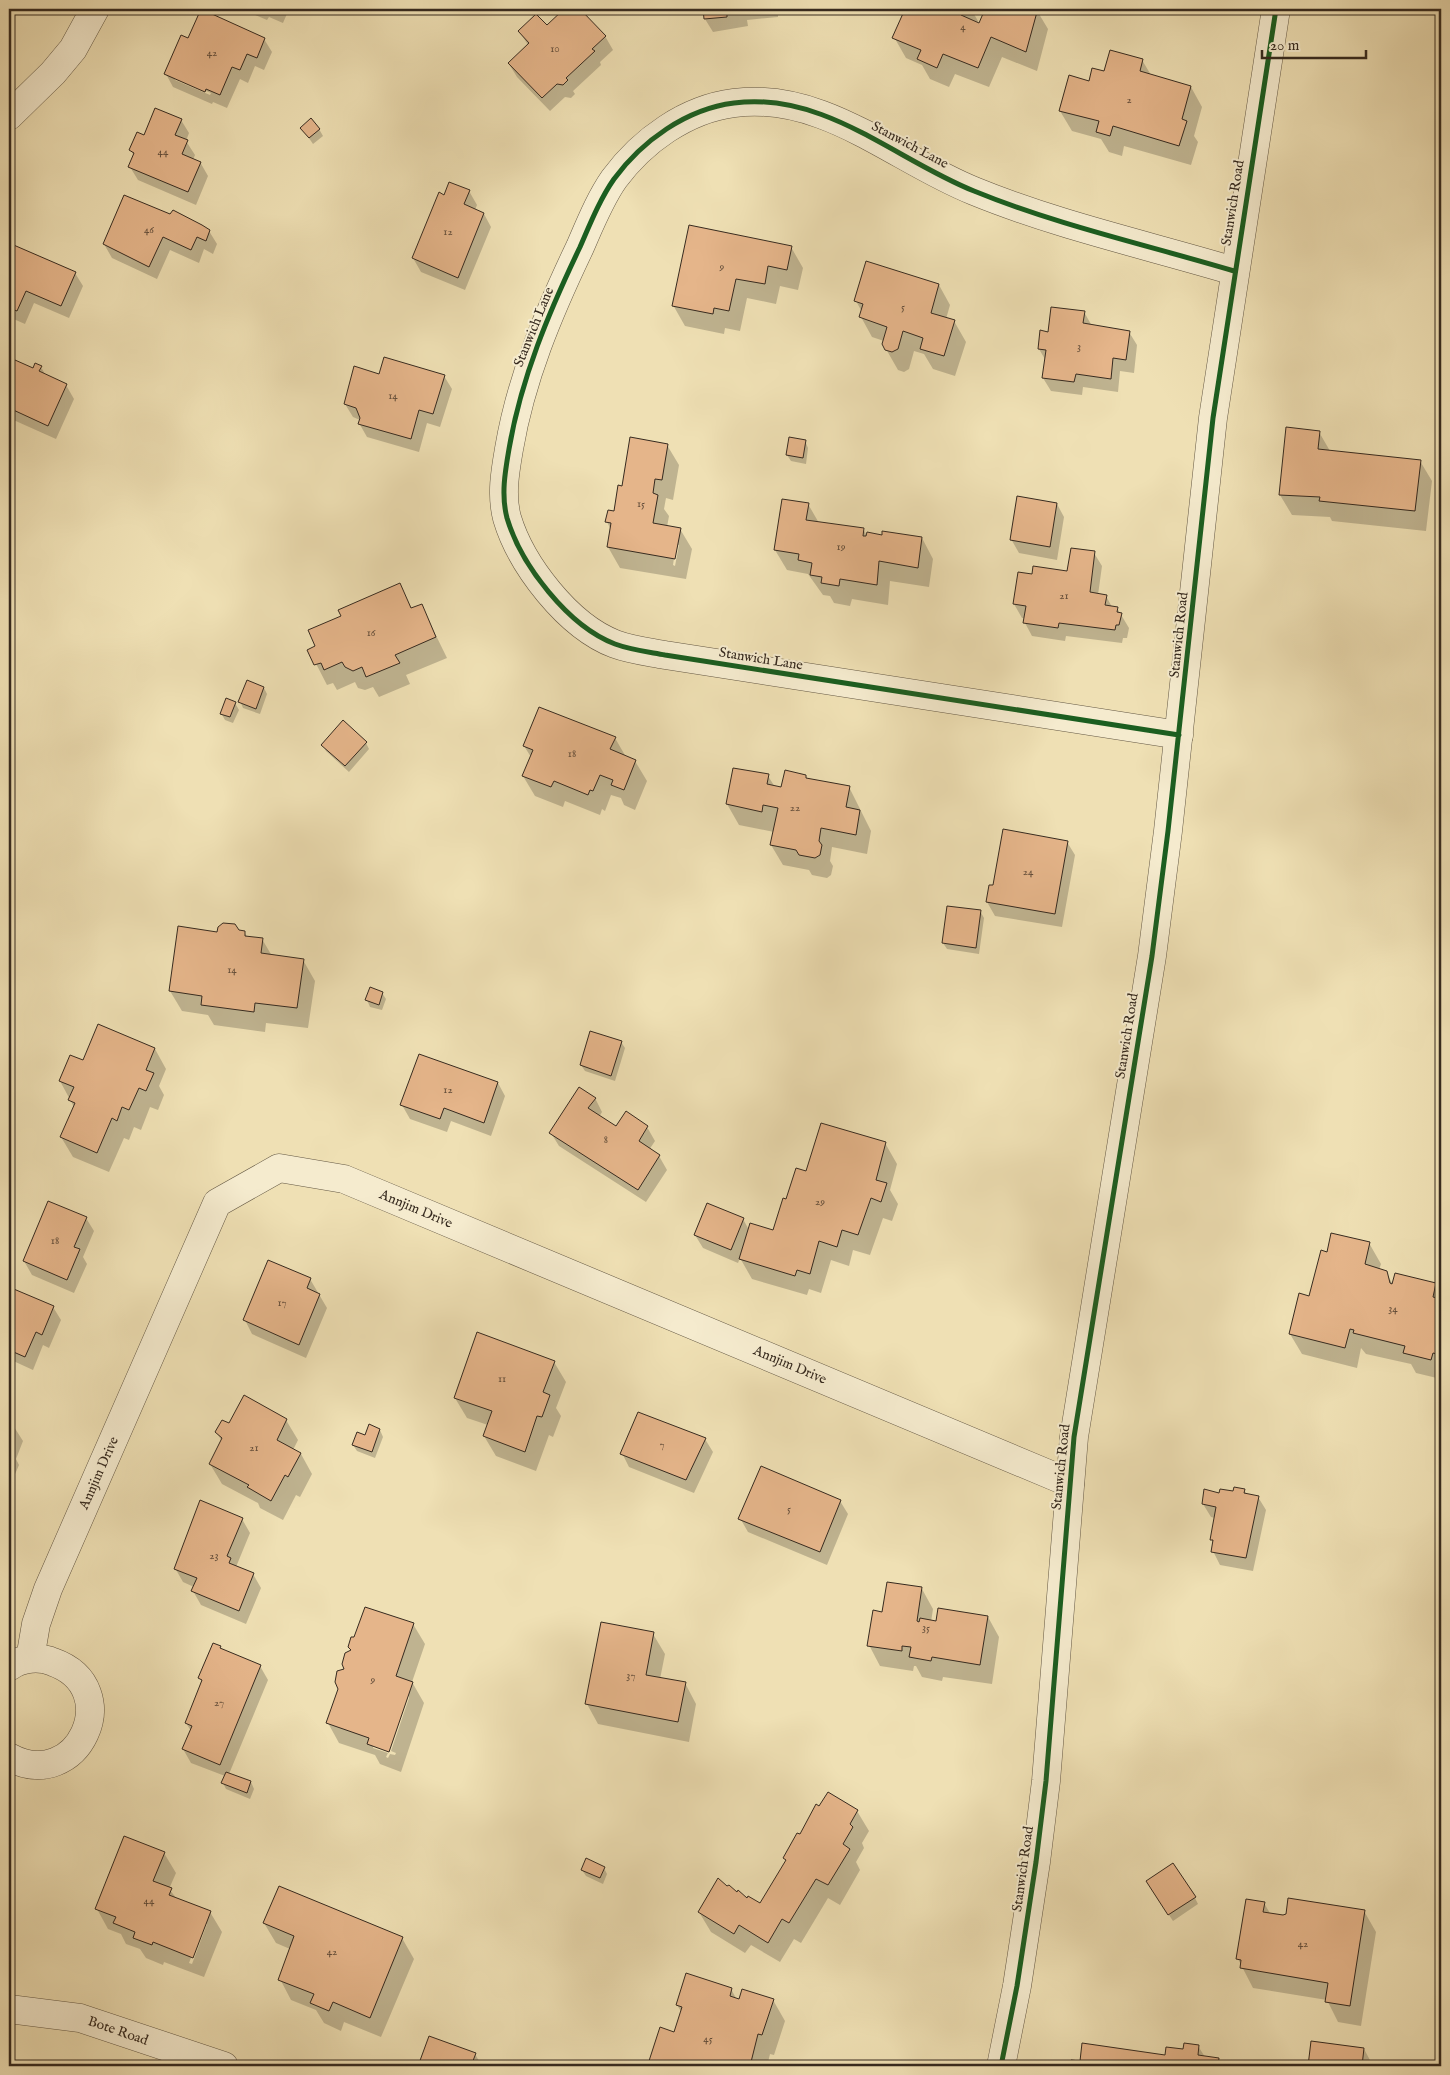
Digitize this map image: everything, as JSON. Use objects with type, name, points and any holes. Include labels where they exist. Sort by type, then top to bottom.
[{"type":"street","points":[[9,116],[53,73],[72,49],[95,9]]},
{"type":"street","name":"Stanwich Road","points":[[1001,2066],[1017,1986],[1046,1781],[1074,1437],[1152,956],[1179,735],[1212,427],[1234,271],[1276,9]]},
{"type":"street","name":"Stanwich Lane","points":[[1179,735],[665,655],[615,644],[584,626],[557,602],[534,571],[520,548],[507,517],[503,485],[515,416],[528,370],[567,273],[614,179],[644,147],[667,127],[702,111],[734,103],[772,104],[812,111],[849,125],[972,190],[1042,215],[1234,271]]},
{"type":"street","name":"Annjim Drive","points":[[19,1663],[36,1624],[48,1589],[217,1202],[280,1168],[344,1178],[1070,1483]]},
{"type":"street","name":"Annjim Drive","points":[[9,1758],[26,1765],[42,1765],[59,1761],[73,1752],[84,1739],[90,1723],[90,1706],[86,1690],[76,1676],[63,1665],[47,1659],[19,1663]]},
{"type":"street","name":"Bote Road","points":[[9,2009],[80,2018],[224,2066]]},
{"type":"building","points":[[201,9],[265,38],[257,58],[247,54],[240,70],[232,67],[220,95],[206,89],[205,92],[164,74],[181,35],[188,38]]},
{"type":"building","points":[[564,9],[580,9],[606,36],[592,49],[595,51],[566,78],[568,80],[563,85],[557,84],[542,98],[508,63],[529,43],[518,31],[536,14],[547,25]]},
{"type":"building","points":[[703,9],[741,9],[741,13],[727,14],[727,17],[704,19]]},
{"type":"building","points":[[905,9],[963,9],[961,15],[979,23],[985,9],[1037,9],[1037,12],[1026,52],[991,37],[978,68],[943,54],[937,68],[917,59],[921,50],[892,38]]},
{"type":"building","points":[[1110,50],[1143,59],[1140,71],[1191,86],[1182,119],[1187,121],[1179,146],[1113,126],[1110,136],[1096,132],[1099,121],[1059,111],[1069,75],[1089,81],[1092,68],[1104,71]]},
{"type":"building","points":[[155,108],[182,119],[175,135],[188,140],[182,154],[201,162],[188,192],[128,167],[134,153],[129,150],[137,132],[144,135]]},
{"type":"building","points":[[311,118],[320,129],[309,138],[300,128]]},
{"type":"building","points":[[449,182],[470,190],[464,204],[484,213],[458,278],[412,258],[439,192],[444,195]]},
{"type":"building","points":[[124,195],[170,214],[173,210],[202,225],[210,230],[206,241],[197,237],[191,250],[163,237],[149,267],[103,244]]},
{"type":"building","points":[[689,225],[792,246],[787,270],[768,266],[765,284],[736,279],[729,311],[714,308],[713,314],[672,306]]},
{"type":"building","points":[[9,243],[76,272],[61,306],[26,291],[17,311],[9,308]]},
{"type":"building","points":[[866,261],[939,284],[931,313],[955,320],[944,356],[920,349],[923,338],[903,331],[898,349],[892,352],[885,350],[882,344],[887,327],[859,317],[863,304],[854,301]]},
{"type":"building","points":[[1051,307],[1085,311],[1083,323],[1130,331],[1126,360],[1113,358],[1111,379],[1076,374],[1074,382],[1042,378],[1046,350],[1038,349],[1040,330],[1048,332]]},
{"type":"building","points":[[384,357],[445,375],[433,414],[419,410],[411,439],[358,424],[360,418],[356,408],[344,404],[354,366],[379,374]]},
{"type":"building","points":[[15,360],[33,368],[35,363],[42,366],[39,371],[67,384],[48,426],[9,408],[9,367],[11,368]]},
{"type":"building","points":[[1286,427],[1320,431],[1318,449],[1421,460],[1415,511],[1319,501],[1320,497],[1279,495]]},
{"type":"building","points":[[630,437],[668,444],[662,480],[655,479],[653,493],[658,495],[653,523],[681,528],[675,559],[607,547],[611,523],[605,522],[608,510],[614,511],[618,485],[622,486]]},
{"type":"building","points":[[789,437],[806,440],[803,458],[786,455]]},
{"type":"building","points":[[1017,496],[1057,503],[1050,547],[1010,540]]},
{"type":"building","points":[[782,499],[809,503],[806,520],[864,528],[863,536],[866,536],[867,532],[882,535],[882,531],[922,537],[918,568],[879,561],[877,585],[840,579],[839,586],[821,583],[822,577],[810,575],[812,563],[798,560],[799,554],[774,550]]},
{"type":"building","points":[[1071,548],[1095,551],[1090,592],[1107,595],[1105,605],[1118,607],[1117,612],[1122,613],[1119,625],[1116,625],[1115,630],[1059,623],[1058,628],[1023,623],[1026,606],[1013,604],[1018,572],[1032,574],[1033,566],[1067,571]]},
{"type":"building","points":[[400,583],[411,608],[422,604],[436,637],[395,655],[400,663],[366,677],[362,667],[353,671],[345,667],[342,662],[324,670],[321,663],[314,665],[307,650],[315,646],[308,630],[341,616],[338,610]]},
{"type":"building","points":[[247,680],[264,687],[256,709],[238,702]]},
{"type":"building","points":[[226,698],[236,702],[230,717],[220,714]]},
{"type":"building","points":[[539,707],[616,737],[610,749],[636,760],[624,790],[611,785],[613,780],[600,775],[593,791],[590,790],[588,795],[554,781],[551,787],[522,776],[533,750],[523,746]]},
{"type":"building","points":[[343,720],[367,742],[345,766],[321,745]]},
{"type":"building","points":[[733,768],[769,774],[767,784],[781,787],[785,770],[806,775],[806,778],[850,786],[846,807],[860,810],[856,835],[821,828],[819,841],[822,845],[820,855],[815,858],[799,855],[796,850],[770,845],[778,808],[763,805],[762,812],[726,804]]},
{"type":"building","points":[[1003,829],[1068,841],[1055,914],[986,902],[989,885],[993,885]]},
{"type":"building","points":[[947,906],[981,910],[976,948],[942,943]]},
{"type":"building","points":[[223,923],[235,924],[239,930],[245,931],[245,936],[263,938],[261,953],[304,959],[297,1008],[255,1003],[254,1012],[201,1005],[202,996],[169,991],[178,926],[217,932],[218,927]]},
{"type":"building","points":[[370,987],[383,992],[379,1005],[365,1000]]},
{"type":"building","points":[[98,1024],[155,1048],[146,1070],[154,1073],[146,1091],[139,1088],[129,1110],[122,1107],[117,1121],[112,1118],[97,1153],[60,1137],[75,1103],[68,1100],[74,1087],[59,1081],[70,1055],[83,1060]]},
{"type":"building","points":[[590,1031],[622,1041],[611,1076],[580,1065]]},
{"type":"building","points":[[419,1054],[498,1082],[484,1123],[444,1108],[440,1119],[400,1105]]},
{"type":"building","points":[[579,1087],[596,1098],[588,1108],[616,1126],[626,1111],[648,1126],[639,1141],[660,1155],[638,1190],[549,1133]]},
{"type":"building","points":[[821,1123],[886,1142],[876,1180],[887,1183],[881,1202],[871,1198],[858,1235],[842,1230],[837,1247],[819,1241],[810,1274],[797,1270],[795,1276],[739,1259],[750,1223],[773,1230],[783,1198],[786,1199],[796,1168],[806,1171]]},
{"type":"building","points":[[48,1201],[87,1217],[74,1247],[80,1249],[67,1280],[23,1261]]},
{"type":"building","points":[[707,1203],[744,1218],[731,1250],[694,1235]]},
{"type":"building","points":[[1331,1233],[1370,1242],[1365,1264],[1387,1271],[1390,1283],[1392,1284],[1395,1273],[1436,1283],[1433,1297],[1441,1299],[1441,1355],[1433,1353],[1431,1360],[1403,1353],[1405,1346],[1353,1333],[1354,1330],[1350,1329],[1345,1348],[1289,1334],[1299,1293],[1309,1296],[1321,1250],[1327,1252]]},
{"type":"building","points":[[268,1260],[311,1278],[307,1288],[320,1294],[299,1345],[243,1320]]},
{"type":"building","points":[[9,1287],[54,1306],[42,1335],[36,1332],[25,1357],[9,1350]]},
{"type":"building","points":[[477,1332],[555,1361],[543,1392],[550,1395],[542,1417],[537,1416],[525,1452],[483,1436],[492,1411],[454,1398]]},
{"type":"building","points":[[244,1395],[287,1419],[277,1440],[301,1453],[288,1477],[285,1475],[271,1501],[247,1487],[249,1485],[209,1464],[222,1438],[215,1432],[222,1420],[229,1423]]},
{"type":"building","points":[[638,1412],[706,1438],[686,1480],[620,1454]]},
{"type":"building","points":[[369,1424],[380,1429],[372,1452],[352,1445],[357,1432],[365,1435]]},
{"type":"building","points":[[761,1466],[841,1500],[820,1552],[738,1519]]},
{"type":"building","points":[[1234,1487],[1245,1489],[1244,1493],[1259,1496],[1246,1558],[1211,1552],[1213,1540],[1210,1540],[1216,1507],[1202,1504],[1204,1489],[1219,1493],[1220,1489],[1233,1491]]},
{"type":"building","points":[[200,1500],[243,1518],[227,1556],[231,1558],[229,1563],[254,1573],[239,1611],[191,1591],[197,1578],[174,1569]]},
{"type":"building","points":[[887,1582],[922,1587],[917,1621],[919,1622],[920,1618],[936,1621],[938,1608],[988,1616],[980,1665],[932,1657],[931,1661],[909,1657],[911,1647],[902,1646],[902,1651],[867,1646],[873,1610],[882,1612]]},
{"type":"building","points":[[365,1607],[414,1623],[396,1676],[413,1682],[389,1752],[367,1744],[369,1738],[326,1723],[338,1689],[335,1682],[337,1671],[344,1669],[342,1664],[345,1653],[351,1650],[348,1647],[351,1637],[354,1637]]},
{"type":"building","points":[[601,1622],[654,1632],[646,1675],[686,1682],[678,1722],[585,1704]]},
{"type":"building","points":[[213,1643],[221,1646],[220,1648],[261,1665],[220,1765],[182,1749],[192,1726],[185,1723],[202,1680],[198,1678]]},
{"type":"building","points":[[226,1772],[251,1781],[247,1793],[221,1783]]},
{"type":"building","points":[[828,1792],[858,1810],[850,1824],[853,1827],[843,1844],[850,1849],[828,1885],[816,1879],[789,1923],[782,1919],[768,1943],[739,1925],[734,1934],[698,1912],[718,1878],[747,1898],[748,1896],[760,1903],[786,1860],[783,1858],[797,1833],[800,1834],[816,1804],[819,1806]]},
{"type":"building","points":[[124,1836],[165,1852],[153,1881],[172,1888],[169,1895],[211,1911],[193,1958],[153,1942],[152,1945],[133,1938],[135,1932],[113,1923],[116,1917],[95,1909]]},
{"type":"building","points":[[586,1858],[605,1867],[600,1878],[581,1870]]},
{"type":"building","points":[[1173,1863],[1196,1897],[1168,1915],[1146,1881]]},
{"type":"building","points":[[279,1886],[403,1937],[370,2018],[333,2002],[329,2011],[310,2003],[314,1994],[278,1980],[294,1936],[263,1923]]},
{"type":"building","points":[[1288,1898],[1365,1910],[1350,2006],[1325,2002],[1328,1983],[1240,1968],[1241,1960],[1236,1959],[1246,1899],[1265,1902],[1263,1912],[1283,1915],[1286,1914]]},
{"type":"building","points":[[686,1973],[732,1988],[730,1996],[739,1999],[742,1989],[774,1999],[762,2035],[758,2034],[750,2066],[644,2066],[645,2063],[648,2064],[660,2027],[674,2032],[682,2007],[676,2005]]},
{"type":"building","points":[[429,2036],[476,2053],[471,2066],[418,2066]]},
{"type":"building","points":[[1311,2041],[1364,2048],[1362,2066],[1308,2066]]},
{"type":"building","points":[[1082,2043],[1165,2055],[1166,2047],[1183,2049],[1184,2043],[1199,2045],[1198,2055],[1219,2058],[1218,2066],[1070,2066],[1071,2060],[1080,2061]]},
{"type":"cycle path","points":[[1001,2066],[1017,1986],[1046,1781],[1074,1437],[1152,956],[1168,831],[1213,418],[1276,9]]},
{"type":"cycle path","points":[[1179,735],[665,655],[615,644],[597,635],[580,623],[564,609],[535,574],[523,555],[507,518],[504,501],[505,475],[514,423],[537,346],[604,195],[625,165],[652,140],[682,120],[716,106],[734,103],[767,102],[798,107],[829,117],[945,178],[1005,203],[1070,224],[1234,271]]}]
